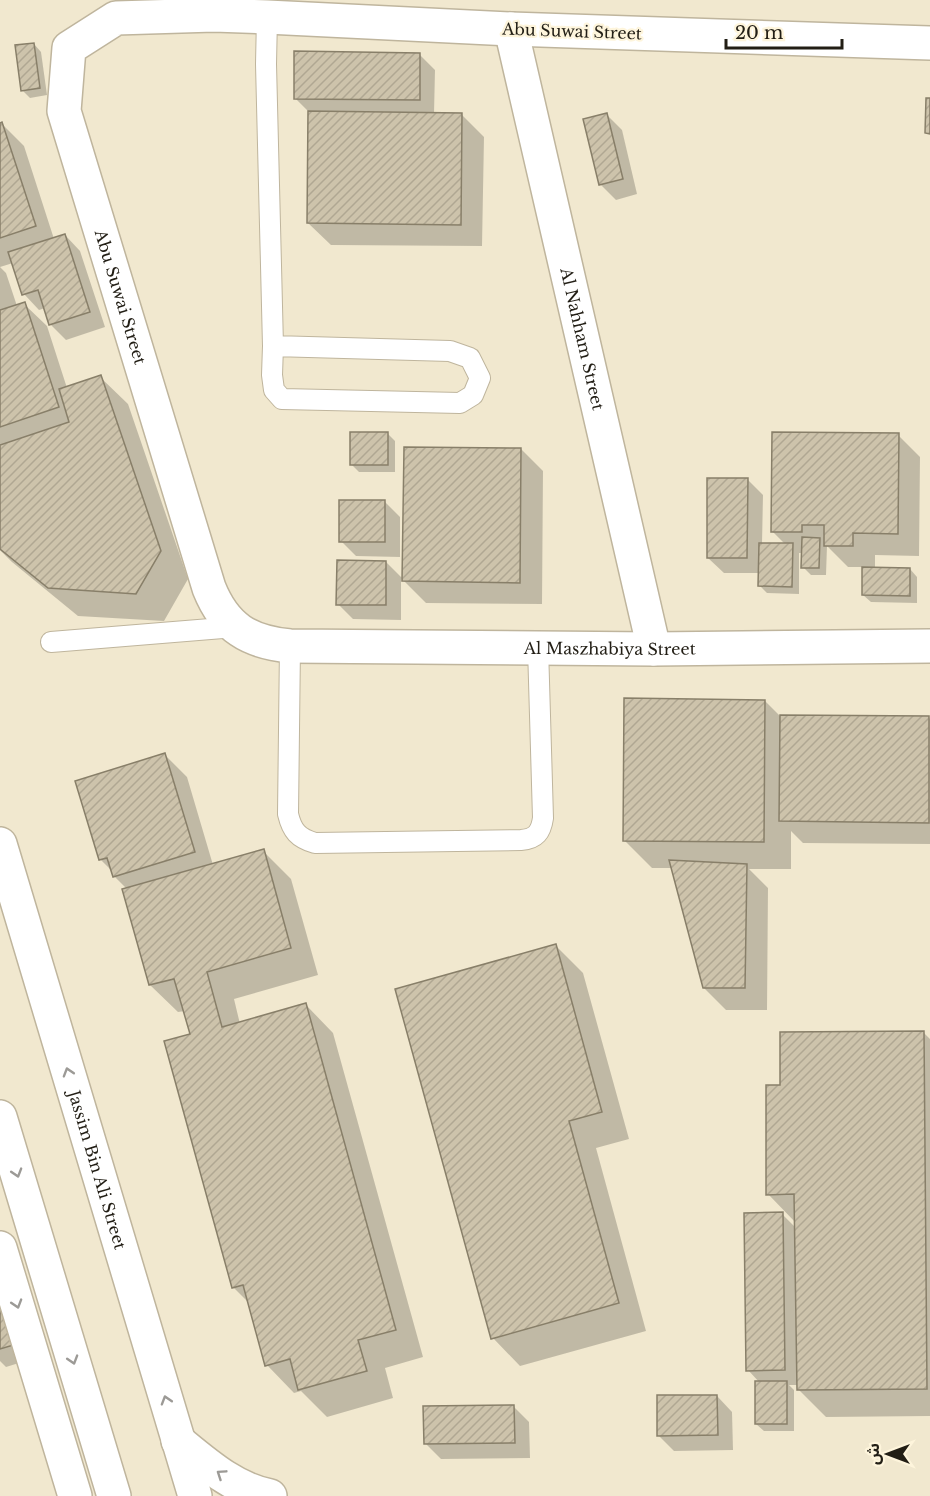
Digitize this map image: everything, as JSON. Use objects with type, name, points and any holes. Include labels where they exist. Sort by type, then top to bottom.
[{"type":"street","name":"Abu Suwai Street","points":[[290,646],[271,644],[252,638],[235,627],[215,603],[64,111],[69,48],[116,18],[214,8],[267,16],[511,29],[930,42]]},
{"type":"street","name":"Al Nahham Street","points":[[511,29],[654,649]]},
{"type":"street","name":"Al Maszhabiya Street","points":[[290,646],[654,649],[930,646]]},
{"type":"street","name":"Jassim Bin Ali Street","points":[[0,844],[195,1496]]},
{"type":"street","points":[[0,1117],[114,1496]]},
{"type":"street","points":[[0,1248],[75,1496]]},
{"type":"street","points":[[178,1441],[229,1480],[256,1493],[270,1496]]},
{"type":"lane","points":[[267,16],[266,64],[274,390],[282,399],[460,403],[473,395],[480,378],[470,358],[450,351],[273,346]]},
{"type":"lane","points":[[51,642],[235,627]]},
{"type":"lane","points":[[290,646],[288,814],[290,824],[296,833],[304,840],[315,843],[521,840],[530,839],[537,834],[542,826],[543,818],[538,647]]},
{"type":"building","points":[[34,43],[40,88],[21,91],[15,45]]},
{"type":"building","points":[[294,51],[420,53],[420,100],[294,99]]},
{"type":"building","points":[[926,98],[930,98],[930,134],[925,133]]},
{"type":"building","points":[[308,111],[462,113],[461,225],[307,223]]},
{"type":"building","points":[[607,113],[623,179],[599,185],[583,119]]},
{"type":"building","points":[[2,122],[36,226],[0,238],[0,123]]},
{"type":"building","points":[[65,234],[90,312],[49,325],[38,290],[22,295],[8,252]]},
{"type":"building","points":[[25,302],[59,407],[0,427],[0,310]]},
{"type":"building","points":[[101,375],[161,551],[136,594],[48,588],[0,549],[0,445],[69,422],[59,389]]},
{"type":"building","points":[[350,432],[388,432],[388,465],[350,465]]},
{"type":"building","points":[[772,432],[899,433],[898,534],[853,533],[853,546],[824,546],[824,525],[802,525],[802,532],[771,532]]},
{"type":"building","points":[[404,447],[521,448],[520,583],[402,581]]},
{"type":"building","points":[[707,478],[748,478],[747,558],[707,558]]},
{"type":"building","points":[[339,500],[385,500],[385,542],[339,542]]},
{"type":"building","points":[[802,537],[820,538],[819,568],[801,568]]},
{"type":"building","points":[[759,543],[793,543],[792,587],[758,586]]},
{"type":"building","points":[[337,560],[386,561],[386,605],[336,605]]},
{"type":"building","points":[[862,567],[910,568],[910,596],[862,595]]},
{"type":"building","points":[[624,698],[765,700],[764,842],[623,841]]},
{"type":"building","points":[[780,715],[929,716],[929,823],[779,821]]},
{"type":"building","points":[[165,753],[195,852],[113,877],[107,858],[99,860],[75,781]]},
{"type":"building","points":[[264,849],[291,948],[207,972],[222,1027],[306,1003],[396,1330],[358,1340],[367,1371],[298,1390],[290,1359],[265,1366],[243,1285],[232,1288],[164,1041],[190,1034],[174,979],[149,985],[122,889]]},
{"type":"building","points":[[669,860],[747,864],[745,988],[703,988]]},
{"type":"building","points":[[556,944],[602,1112],[569,1121],[619,1303],[491,1339],[395,989]]},
{"type":"building","points":[[924,1031],[927,1389],[797,1390],[794,1194],[766,1195],[766,1085],[780,1085],[780,1032]]},
{"type":"building","points":[[783,1212],[785,1370],[746,1371],[744,1213]]},
{"type":"building","points":[[0,1277],[20,1343],[0,1349]]},
{"type":"building","points":[[755,1381],[787,1381],[787,1424],[755,1424]]},
{"type":"building","points":[[657,1395],[717,1395],[718,1435],[657,1436]]},
{"type":"building","points":[[514,1405],[515,1443],[424,1444],[423,1406]]}]
